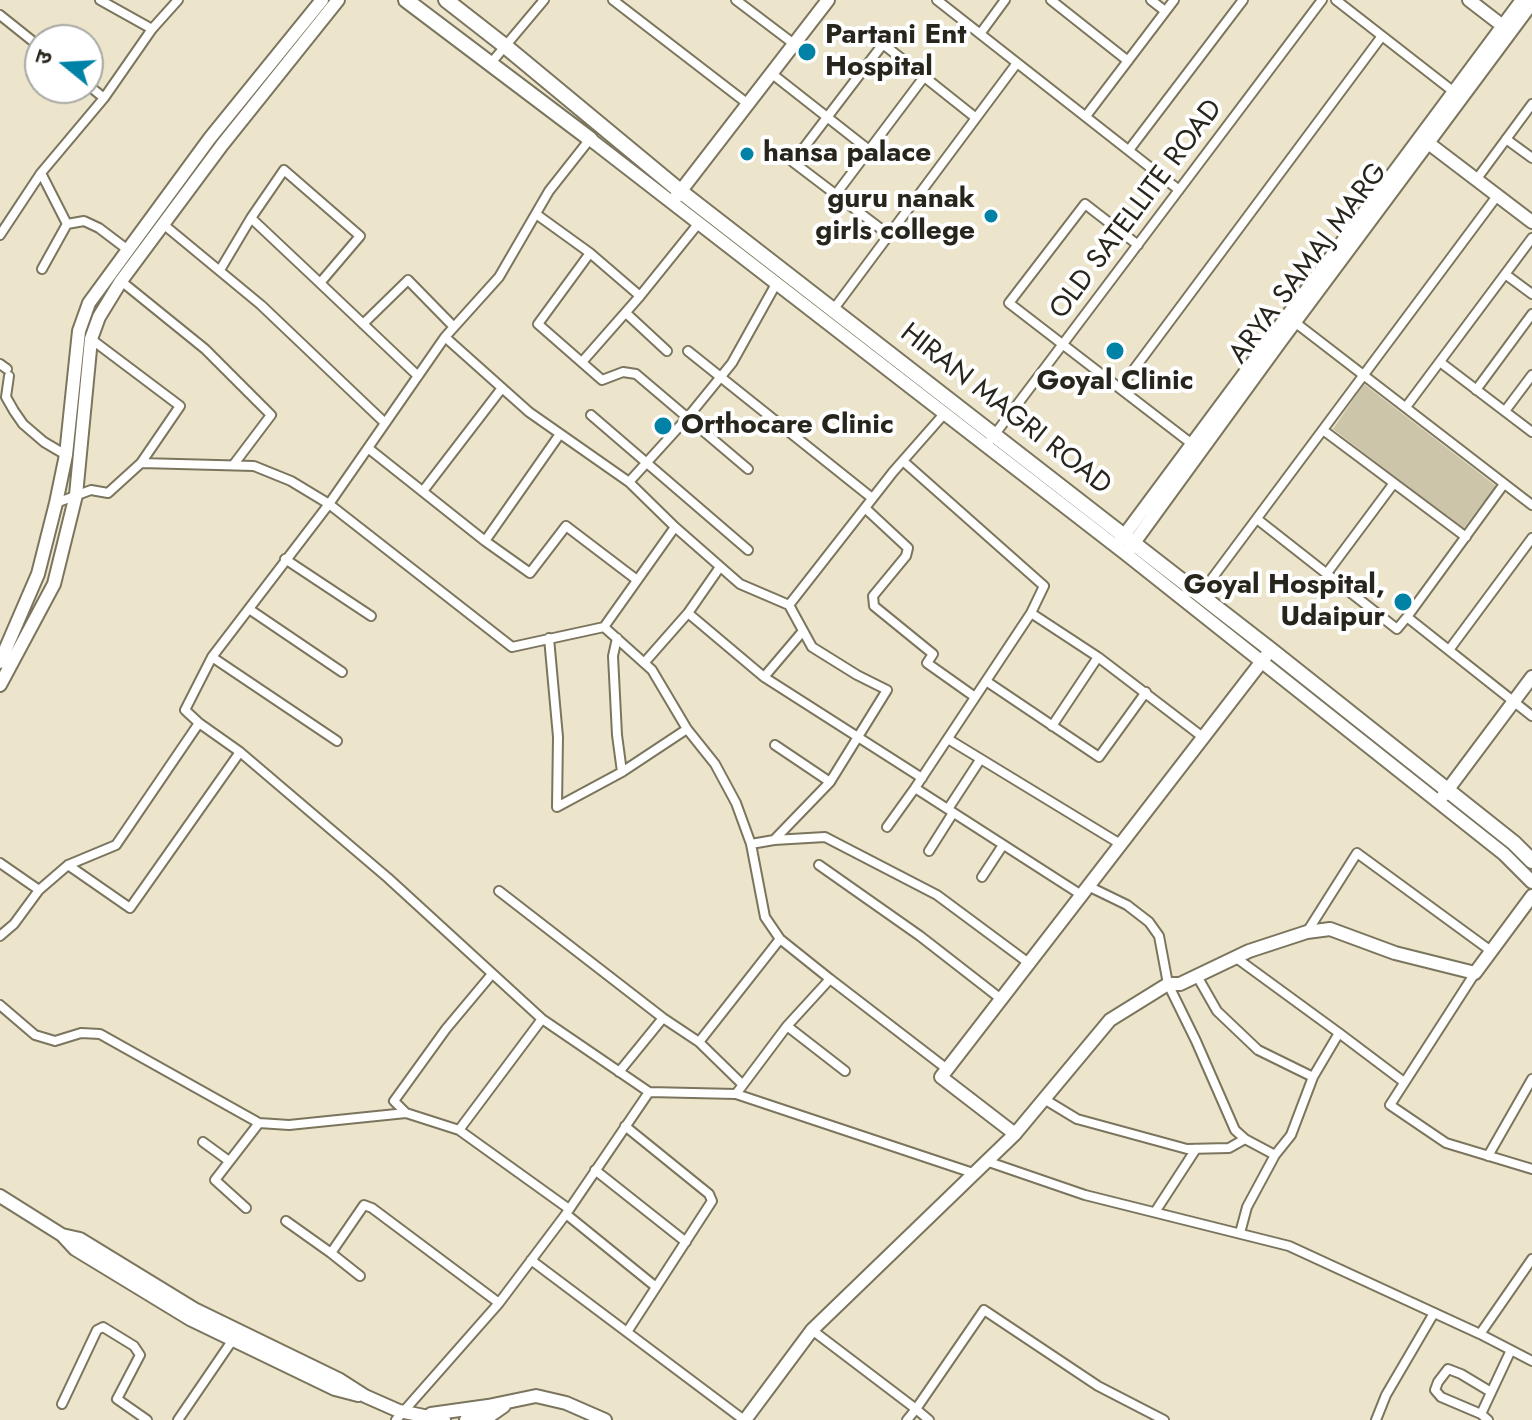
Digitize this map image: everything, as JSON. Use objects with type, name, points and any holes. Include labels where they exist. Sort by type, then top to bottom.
[{"type":"main road","points":[[406,0],[590,139]]},
{"type":"main road","name":"HIRAN MAGRI ROAD","points":[[446,0],[505,46],[675,198],[833,310],[990,441],[1443,796],[1514,843],[1532,861]]},
{"type":"street","points":[[100,0],[152,29]]},
{"type":"street","points":[[104,98],[152,29],[178,0]]},
{"type":"street","points":[[0,662],[5,640],[38,574],[56,503],[66,455],[79,331],[89,303],[210,138],[322,0]]},
{"type":"street","points":[[0,685],[54,584],[76,495],[91,339],[99,317],[121,281],[222,145],[338,0]]},
{"type":"street","points":[[491,63],[544,0]]},
{"type":"street","points":[[613,0],[748,104]]},
{"type":"street","points":[[736,0],[794,44]]},
{"type":"street","points":[[675,198],[828,0]]},
{"type":"street","points":[[937,0],[1179,190]]},
{"type":"street","points":[[980,34],[1005,0]]},
{"type":"street","points":[[1051,0],[1128,61]]},
{"type":"street","points":[[1151,0],[1165,11]]},
{"type":"street","points":[[1086,116],[1174,0]]},
{"type":"street","points":[[1129,150],[1243,0]]},
{"type":"street","name":"OLD SATELLITE ROAD","points":[[990,441],[1322,0]]},
{"type":"street","points":[[1336,0],[1454,92]]},
{"type":"street","points":[[1469,0],[1507,29]]},
{"type":"street","points":[[1522,0],[1507,29],[1454,92],[1424,140],[1532,222]]},
{"type":"street","name":"ARYA SAMAJ MARG","points":[[1125,545],[1507,29],[1532,3]]},
{"type":"street","points":[[0,15],[24,34]]},
{"type":"street","points":[[1120,388],[1382,36]]},
{"type":"street","points":[[889,235],[793,162],[883,44],[976,118]]},
{"type":"street","points":[[833,310],[1017,63]]},
{"type":"street","points":[[771,73],[869,150]]},
{"type":"street","points":[[836,194],[924,77]]},
{"type":"street","points":[[0,235],[41,173],[99,104]]},
{"type":"street","points":[[1476,180],[1532,104]]},
{"type":"street","points":[[973,1173],[736,1094],[649,1092],[542,1019],[388,878],[240,752],[185,710],[212,657],[329,504],[445,337],[499,277],[549,191],[590,139],[675,198],[698,224],[944,414],[990,441]]},
{"type":"street","points":[[1506,139],[1532,158]]},
{"type":"street","points":[[220,270],[284,170],[360,236],[320,283]]},
{"type":"street","points":[[41,173],[67,224]]},
{"type":"street","points":[[1196,601],[1497,196]]},
{"type":"street","points":[[1138,245],[1085,204],[1009,303],[1192,444]]},
{"type":"street","points":[[536,214],[590,253],[640,296]]},
{"type":"street","points":[[251,218],[418,376]]},
{"type":"street","points":[[67,224],[84,221],[99,228],[128,250]]},
{"type":"street","points":[[42,269],[67,224]]},
{"type":"street","points":[[163,224],[220,270],[385,423]]},
{"type":"street","points":[[582,362],[698,224]]},
{"type":"street","points":[[1406,407],[1532,238]]},
{"type":"street","points":[[590,253],[538,324],[602,380],[623,372],[636,374],[748,469]]},
{"type":"street","points":[[1505,274],[1532,294]]},
{"type":"street","points":[[363,324],[408,280],[454,327]]},
{"type":"street","points":[[121,281],[205,349],[271,415],[234,464]]},
{"type":"street","points":[[629,482],[732,363],[776,284]]},
{"type":"street","points":[[626,313],[667,351]]},
{"type":"street","points":[[1476,390],[1532,314]]},
{"type":"street","points":[[1125,545],[1192,444],[1291,319],[1532,505]]},
{"type":"street","points":[[445,337],[529,412],[629,482],[740,584],[789,605],[812,647],[887,690],[830,782],[774,840]]},
{"type":"street","points":[[56,503],[91,490],[108,493],[141,463],[180,406],[91,339]]},
{"type":"street","points":[[688,351],[872,498]]},
{"type":"street","points":[[1440,362],[1532,432]]},
{"type":"street","points":[[5,370],[6,397],[23,424],[66,455]]},
{"type":"street","points":[[1505,411],[1532,375]]},
{"type":"street","points":[[423,491],[502,388]]},
{"type":"street","points":[[789,605],[872,498],[944,414]]},
{"type":"street","points":[[591,415],[748,550]]},
{"type":"street","points":[[1323,430],[1466,537]]},
{"type":"street","points":[[485,541],[560,434]]},
{"type":"street","points":[[368,448],[530,573],[566,526],[637,580]]},
{"type":"street","points":[[887,827],[1031,613],[1044,586],[903,461]]},
{"type":"street","points":[[141,463],[254,466],[291,481],[329,504],[512,647],[604,627],[675,527]]},
{"type":"street","points":[[1327,573],[1394,483]]},
{"type":"street","points":[[1257,519],[1397,629],[1504,484]]},
{"type":"street","points":[[865,508],[908,548],[906,556],[873,596],[874,606],[933,654],[927,663],[975,697]]},
{"type":"street","points":[[1449,650],[1532,538]]},
{"type":"street","points":[[285,559],[371,616]]},
{"type":"street","points":[[644,663],[688,613],[720,567]]},
{"type":"street","points":[[249,609],[342,672]]},
{"type":"street","points":[[688,613],[764,677],[922,778]]},
{"type":"street","points":[[1031,613],[1098,657],[1204,738]]},
{"type":"street","points":[[1407,617],[1532,716]]},
{"type":"street","points":[[604,627],[652,670],[687,729],[715,764],[736,803],[751,844],[765,917],[780,939],[947,1069]]},
{"type":"street","points":[[764,677],[803,631]]},
{"type":"street","points":[[549,638],[558,737],[557,807],[622,772],[687,729]]},
{"type":"street","points":[[617,638],[614,672],[622,772]]},
{"type":"street","points":[[1015,1134],[941,1077],[1266,656]]},
{"type":"street","points":[[212,657],[337,741]]},
{"type":"street","points":[[1052,726],[1098,657]]},
{"type":"street","points":[[1532,677],[1443,796],[1532,882]]},
{"type":"street","points":[[986,681],[1099,757],[1146,692]]},
{"type":"street","points":[[0,936],[14,924],[39,890],[68,865],[116,845],[199,723]]},
{"type":"street","points":[[948,739],[1122,845]]},
{"type":"street","points":[[775,745],[830,782]]},
{"type":"street","points":[[68,865],[130,908],[240,752]]},
{"type":"street","points":[[929,851],[980,760]]},
{"type":"street","points":[[915,788],[1003,845],[1086,892],[1127,905],[1149,922],[1159,936],[1168,984],[1235,1130],[1275,1155]]},
{"type":"street","points":[[751,844],[825,837],[937,895],[1030,964]]},
{"type":"street","points":[[982,877],[1003,845]]},
{"type":"street","points":[[1307,932],[1357,853],[1491,951]]},
{"type":"street","points":[[0,863],[39,890]]},
{"type":"street","points":[[819,865],[920,936],[1001,999]]},
{"type":"street","points":[[499,891],[692,1040],[699,1042],[742,1084]]},
{"type":"street","points":[[1532,896],[1475,973],[1390,1105],[1446,1143],[1532,1169]]},
{"type":"street","points":[[531,1260],[744,1420],[812,1330],[1015,1134],[1110,1020],[1168,984],[1180,984],[1235,957],[1307,932],[1330,929],[1395,953],[1475,973]]},
{"type":"street","points":[[699,1042],[780,939]]},
{"type":"street","points":[[1235,957],[1404,1082]]},
{"type":"street","points":[[406,1113],[394,1101],[446,1029],[492,974]]},
{"type":"street","points":[[1197,976],[1217,1011],[1258,1050],[1313,1077]]},
{"type":"street","points":[[736,1094],[787,1026],[830,979]]},
{"type":"street","points":[[0,1005],[35,1035],[55,1041],[81,1033],[100,1034],[259,1123],[289,1125],[406,1113],[459,1130],[567,1211],[656,1287]]},
{"type":"street","points":[[619,1072],[663,1018]]},
{"type":"street","points":[[459,1130],[542,1019]]},
{"type":"street","points":[[787,1026],[845,1071]]},
{"type":"street","points":[[1240,1233],[1247,1207],[1275,1155],[1291,1135],[1313,1077],[1339,1033]]},
{"type":"street","points":[[1488,1156],[1532,1079]]},
{"type":"street","points":[[400,1416],[499,1303],[649,1092]]},
{"type":"street","points":[[1044,1099],[1077,1119],[1187,1149],[1229,1148],[1245,1139]]},
{"type":"street","points":[[246,1208],[215,1180],[259,1123]]},
{"type":"street","points":[[625,1126],[709,1194],[712,1201],[627,1332]]},
{"type":"street","points":[[203,1142],[229,1161]]},
{"type":"street","points":[[1155,1212],[1196,1149]]},
{"type":"street","points":[[986,1161],[1085,1195],[1289,1246],[1532,1361]]},
{"type":"street","points":[[595,1170],[686,1242]]},
{"type":"street","points":[[0,1196],[151,1297],[235,1336],[335,1389],[365,1396],[400,1416],[420,1416],[510,1402],[524,1397],[545,1397],[605,1420]]},
{"type":"street","points":[[331,1253],[364,1205],[499,1303]]},
{"type":"street","points":[[286,1221],[360,1276]]},
{"type":"street","points":[[1480,1334],[1532,1259]]},
{"type":"street","points":[[907,1420],[984,1310],[1098,1386],[1164,1420]]},
{"type":"street","points":[[1376,1420],[1386,1395],[1434,1313]]},
{"type":"street","points":[[62,1404],[97,1330],[103,1327],[134,1346],[140,1355],[117,1399],[147,1420]]},
{"type":"street","points":[[812,1330],[929,1420]]},
{"type":"street","points":[[178,1420],[235,1336]]},
{"type":"street","points":[[1491,1392],[1448,1369],[1435,1390],[1441,1397],[1485,1417],[1491,1392],[1511,1350]]},
{"type":"street","points":[[466,1420],[485,1418],[510,1402]]},
{"type":"street","points":[[420,1416],[444,1420]]},
{"type":"shaded area","points":[[1364,384],[1496,486],[1463,529],[1333,429]]},
{"type":"place","name":"Partani Ent Hospital","points":[[807,52]]},
{"type":"place","name":"hansa palace","points":[[747,154]]},
{"type":"place","name":"guru nanak girls college","points":[[991,216]]},
{"type":"place","name":"Goyal Clinic","points":[[1115,351]]},
{"type":"place","name":"Orthocare Clinic","points":[[663,426]]},
{"type":"place","name":"Goyal Hospital, Udaipur","points":[[1403,602]]}]
